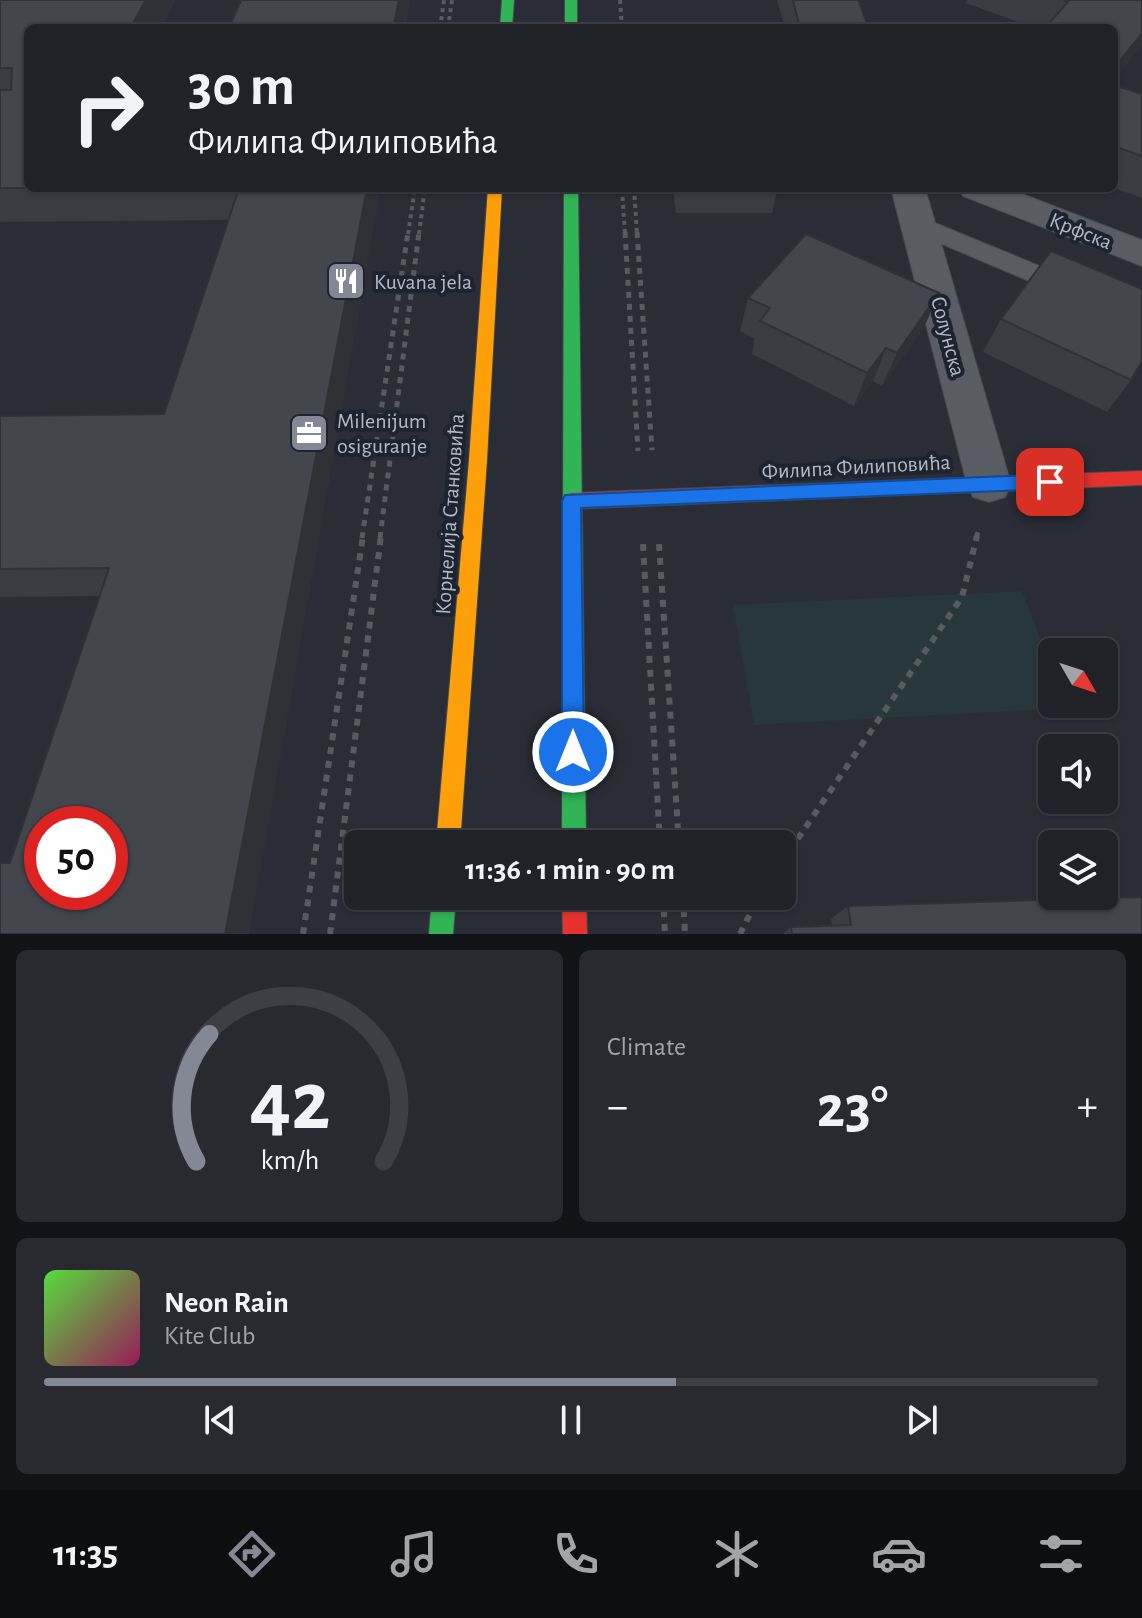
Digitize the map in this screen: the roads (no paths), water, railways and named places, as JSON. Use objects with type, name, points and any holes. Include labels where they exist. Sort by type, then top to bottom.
[{"type":"main road","points":[[506,24],[508,0]]},
{"type":"main road","points":[[571,0],[571,24]]},
{"type":"main road","name":"Корнелија Станковића","points":[[449,830],[478,460],[495,192]]},
{"type":"main road","points":[[571,192],[574,830]]},
{"type":"main road","name":"Филипа Филиповића","points":[[571,501],[1142,478]]},
{"type":"main road","points":[[441,934],[443,910]]},
{"type":"main road","points":[[574,910],[575,934]]},
{"type":"street","name":"Солунска","points":[[909,192],[918,224],[930,310],[989,484]]},
{"type":"street","name":"Крфска","points":[[985,192],[1142,254]]},
{"type":"lane","points":[[918,224],[1142,319]]},
{"type":"place","name":"Kuvana jela","points":[[346,281]]},
{"type":"place","name":"Milenijum osiguranje","points":[[309,433]]}]
